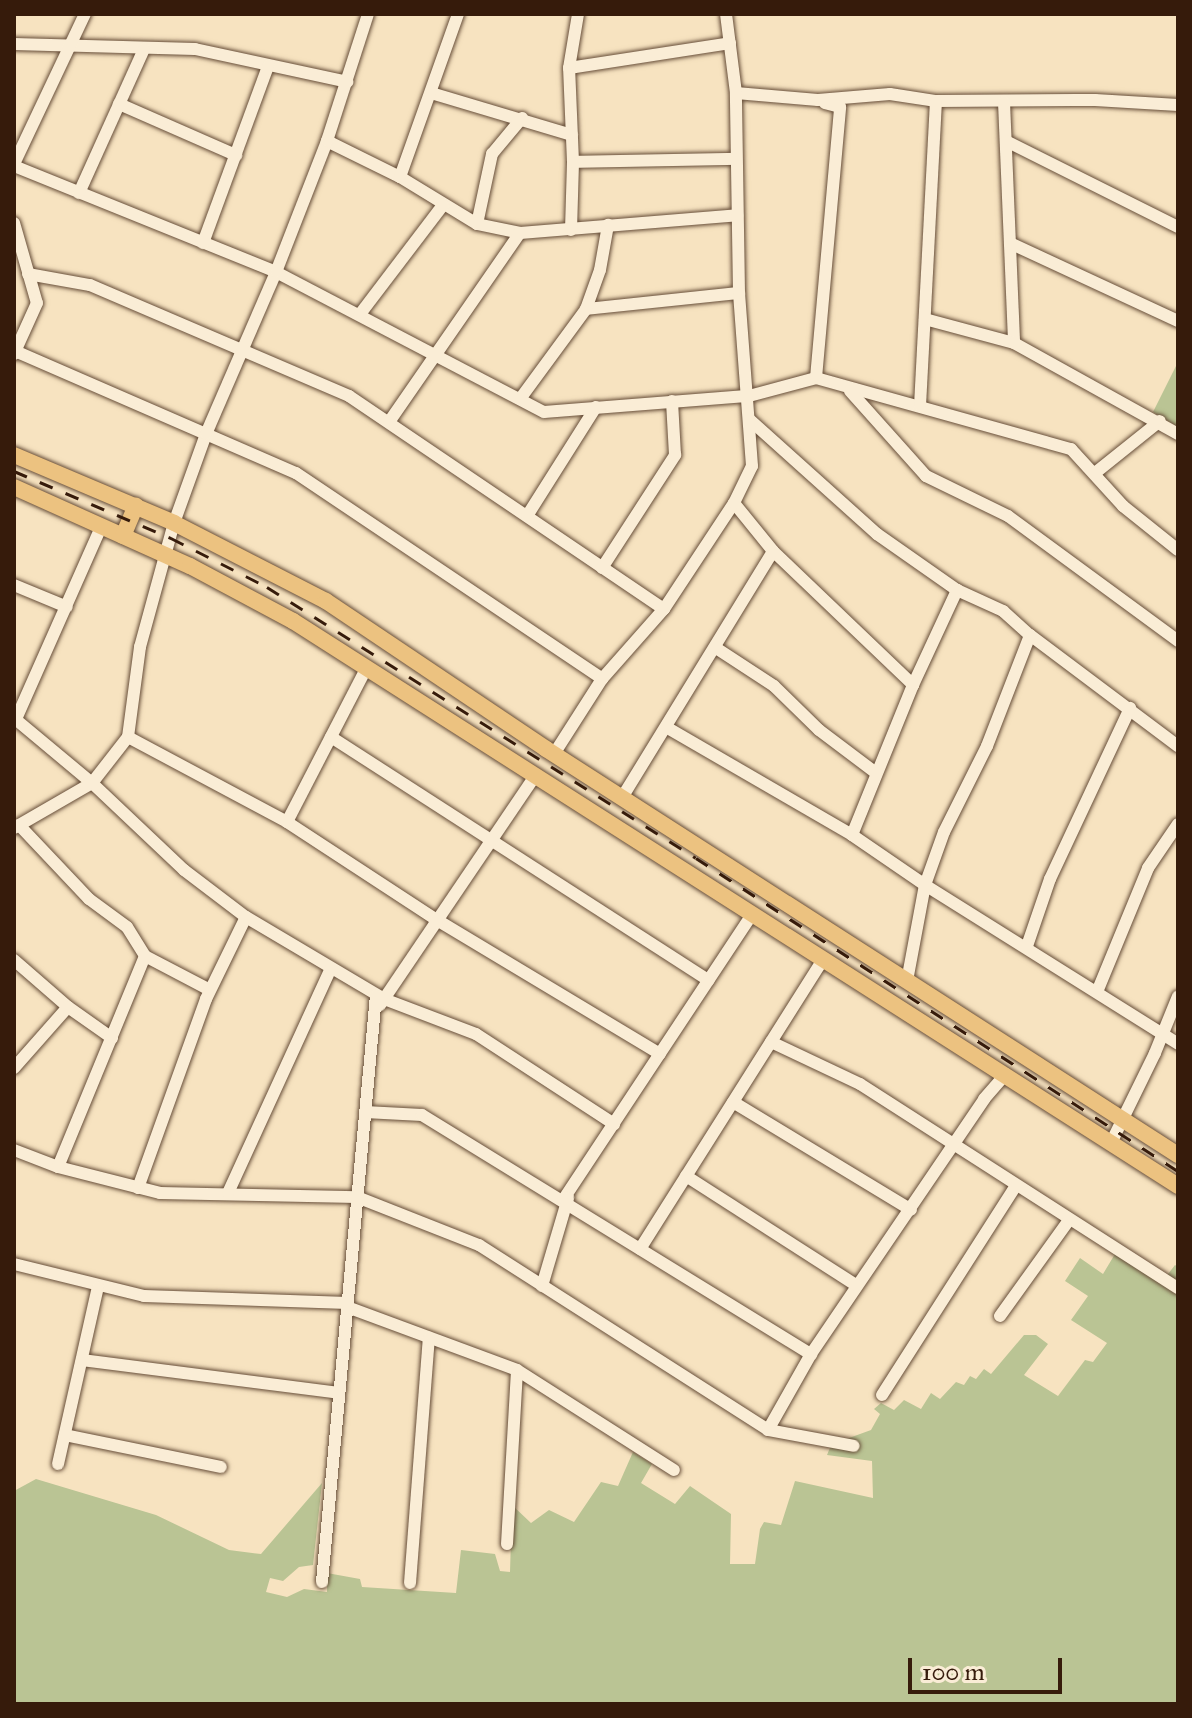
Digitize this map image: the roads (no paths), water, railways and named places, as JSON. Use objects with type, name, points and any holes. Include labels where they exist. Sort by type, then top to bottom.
[{"type":"main road","points":[[14,455],[174,523],[326,601],[554,754],[1178,1155]]},
{"type":"main road","points":[[14,487],[167,555],[258,601],[367,667],[1178,1186]]},
{"type":"main road","points":[[123,536],[136,506]]},
{"type":"main road","points":[[688,874],[703,849]]},
{"type":"main road","points":[[990,1064],[1004,1044]]},
{"type":"street","points":[[85,14],[14,165],[276,272],[544,412],[749,396],[816,378],[849,390],[920,406],[1071,449],[1123,506],[1178,550]]},
{"type":"street","points":[[210,990],[145,956],[127,927],[89,899],[17,826],[92,783],[128,737],[140,647],[174,523],[206,434],[276,272],[327,141],[368,14]]},
{"type":"street","points":[[400,177],[458,14]]},
{"type":"street","points":[[571,230],[573,162],[569,68],[578,14]]},
{"type":"street","points":[[554,754],[602,679],[664,609],[734,503],[752,466],[739,293],[734,159],[736,93],[726,14]]},
{"type":"street","points":[[569,68],[730,43]]},
{"type":"street","points":[[14,44],[68,48],[195,49],[347,82]]},
{"type":"street","points":[[79,193],[144,49]]},
{"type":"street","points":[[203,243],[268,66]]},
{"type":"street","points":[[431,93],[572,135]]},
{"type":"street","points":[[736,93],[818,100],[890,94],[936,101],[1095,100],[1178,105]]},
{"type":"street","points":[[816,378],[840,107],[818,100]]},
{"type":"street","points":[[920,406],[936,101]]},
{"type":"street","points":[[1004,102],[1014,343]]},
{"type":"street","points":[[119,104],[236,155]]},
{"type":"street","points":[[477,224],[492,154],[522,118]]},
{"type":"street","points":[[327,141],[400,177],[477,224],[520,233],[737,215]]},
{"type":"street","points":[[1006,141],[1178,227]]},
{"type":"street","points":[[573,162],[734,159]]},
{"type":"street","points":[[360,314],[443,205]]},
{"type":"street","points":[[14,223],[37,303],[15,353],[296,473],[602,679]]},
{"type":"street","points":[[520,399],[586,309],[600,270],[608,225]]},
{"type":"street","points":[[389,422],[520,233]]},
{"type":"street","points":[[1012,244],[1178,321]]},
{"type":"street","points":[[28,274],[90,285],[349,396],[664,609]]},
{"type":"street","points":[[586,309],[739,293]]},
{"type":"street","points":[[925,319],[1014,343],[1160,421],[1178,434]]},
{"type":"street","points":[[849,390],[926,476],[1008,516],[1178,641]]},
{"type":"street","points":[[602,568],[675,455],[672,401]]},
{"type":"street","points":[[527,516],[596,407]]},
{"type":"street","points":[[750,420],[877,534],[957,590],[1003,611],[1030,635],[1178,746]]},
{"type":"street","points":[[1095,473],[1160,421]]},
{"type":"street","points":[[734,503],[773,551],[913,685]]},
{"type":"street","points":[[102,525],[15,718],[92,783],[184,870],[246,917],[330,970],[380,997],[476,1034],[614,1124]]},
{"type":"street","points":[[623,796],[773,551]]},
{"type":"street","points":[[14,585],[67,607]]},
{"type":"street","points":[[852,835],[913,685],[957,590]]},
{"type":"street","points":[[907,981],[925,885],[944,832],[987,746],[1030,635]]},
{"type":"street","points":[[716,648],[774,686],[819,730],[876,773]]},
{"type":"street","points":[[287,822],[367,667]]},
{"type":"street","points":[[1027,946],[1050,879],[1130,708]]},
{"type":"street","points":[[666,727],[852,835],[925,885],[1027,946],[1178,1044]]},
{"type":"street","points":[[128,737],[287,822],[437,920],[660,1054]]},
{"type":"street","points":[[331,737],[708,980]]},
{"type":"street","points":[[322,1582],[374,1014],[380,997],[437,920],[535,776]]},
{"type":"street","points":[[1097,992],[1148,868],[1178,824]]},
{"type":"street","points":[[542,1286],[571,1188],[752,914]]},
{"type":"street","points":[[138,1188],[210,990],[246,917]]},
{"type":"street","points":[[58,1167],[145,956]]},
{"type":"street","points":[[640,1249],[824,958]]},
{"type":"street","points":[[14,960],[68,1007],[112,1038]]},
{"type":"street","points":[[228,1193],[330,970]]},
{"type":"street","points":[[1111,1143],[1124,1121],[1178,996]]},
{"type":"street","points":[[14,1068],[68,1007]]},
{"type":"street","points":[[771,1042],[860,1084],[1015,1187],[1178,1288]]},
{"type":"street","points":[[768,1430],[811,1354],[856,1285],[911,1210],[952,1145],[1006,1074]]},
{"type":"street","points":[[733,1102],[911,1210]]},
{"type":"street","points":[[365,1112],[422,1115],[811,1354]]},
{"type":"street","points":[[14,1150],[58,1167],[160,1193],[357,1197],[479,1245],[768,1430],[854,1446]]},
{"type":"street","points":[[686,1176],[856,1285]]},
{"type":"street","points":[[882,1395],[1015,1187]]},
{"type":"street","points":[[1000,1316],[1069,1220]]},
{"type":"street","points":[[14,1264],[144,1296],[348,1305],[517,1370],[674,1470]]},
{"type":"street","points":[[58,1464],[98,1287]]},
{"type":"street","points":[[410,1583],[429,1338]]},
{"type":"street","points":[[82,1360],[339,1393]]},
{"type":"street","points":[[507,1544],[517,1370]]},
{"type":"street","points":[[65,1435],[221,1467]]},
{"type":"railway","points":[[14,471],[171,538],[267,587],[696,858],[1178,1171]]}]
